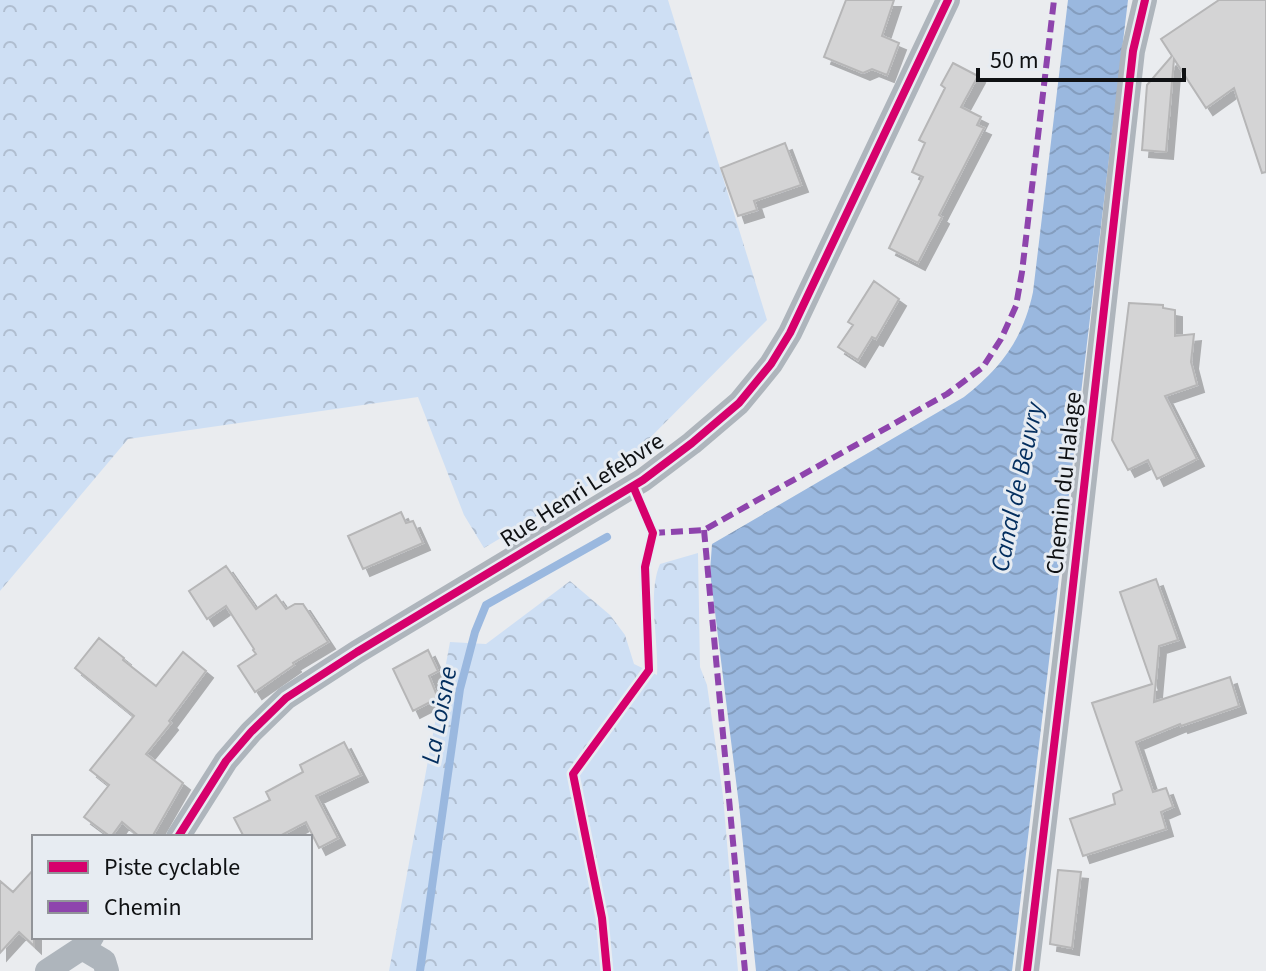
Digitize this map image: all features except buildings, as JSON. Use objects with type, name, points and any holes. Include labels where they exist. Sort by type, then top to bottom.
[{"type":"street","name":"Rue Henri Lefebvre","points":[[179,835],[226,761],[286,698],[643,480],[739,403],[771,364],[790,333],[948,0]]},
{"type":"street","name":"Chemin du Halage","points":[[1027,971],[1133,51],[1145,0]]},
{"type":"street","points":[[47,971],[87,942],[104,961],[107,971]]},
{"type":"green space","points":[[0,0],[668,0],[767,320],[624,464],[484,548],[464,515],[418,397],[128,439],[0,591]]},
{"type":"green space","points":[[698,553],[700,667],[707,685],[723,796],[738,971],[389,971],[450,642],[486,644],[570,581],[610,615],[625,635],[634,664],[657,675],[654,589],[660,564]]},
{"type":"water","name":"Canal de Beuvry","points":[[1068,0],[1128,0],[1012,971],[756,971],[710,572],[712,544],[964,397],[989,375],[1009,351],[1023,324],[1033,292]]},
{"type":"waterway","name":"La Loisne","points":[[420,971],[460,689],[475,632],[486,605],[607,537]]},
{"type":"marked path","points":[[653,533],[704,530],[947,394],[983,367],[1001,339],[1016,306],[1054,0]]},
{"type":"marked path","points":[[704,530],[745,971]]},
{"type":"cycle path","points":[[179,835],[226,761],[286,698],[643,480],[739,403],[771,364],[790,333],[948,0]]},
{"type":"cycle path","points":[[1027,971],[1133,51],[1145,0]]},
{"type":"cycle path","points":[[607,971],[602,918],[573,774],[649,670],[645,567],[653,533],[633,486]]}]
